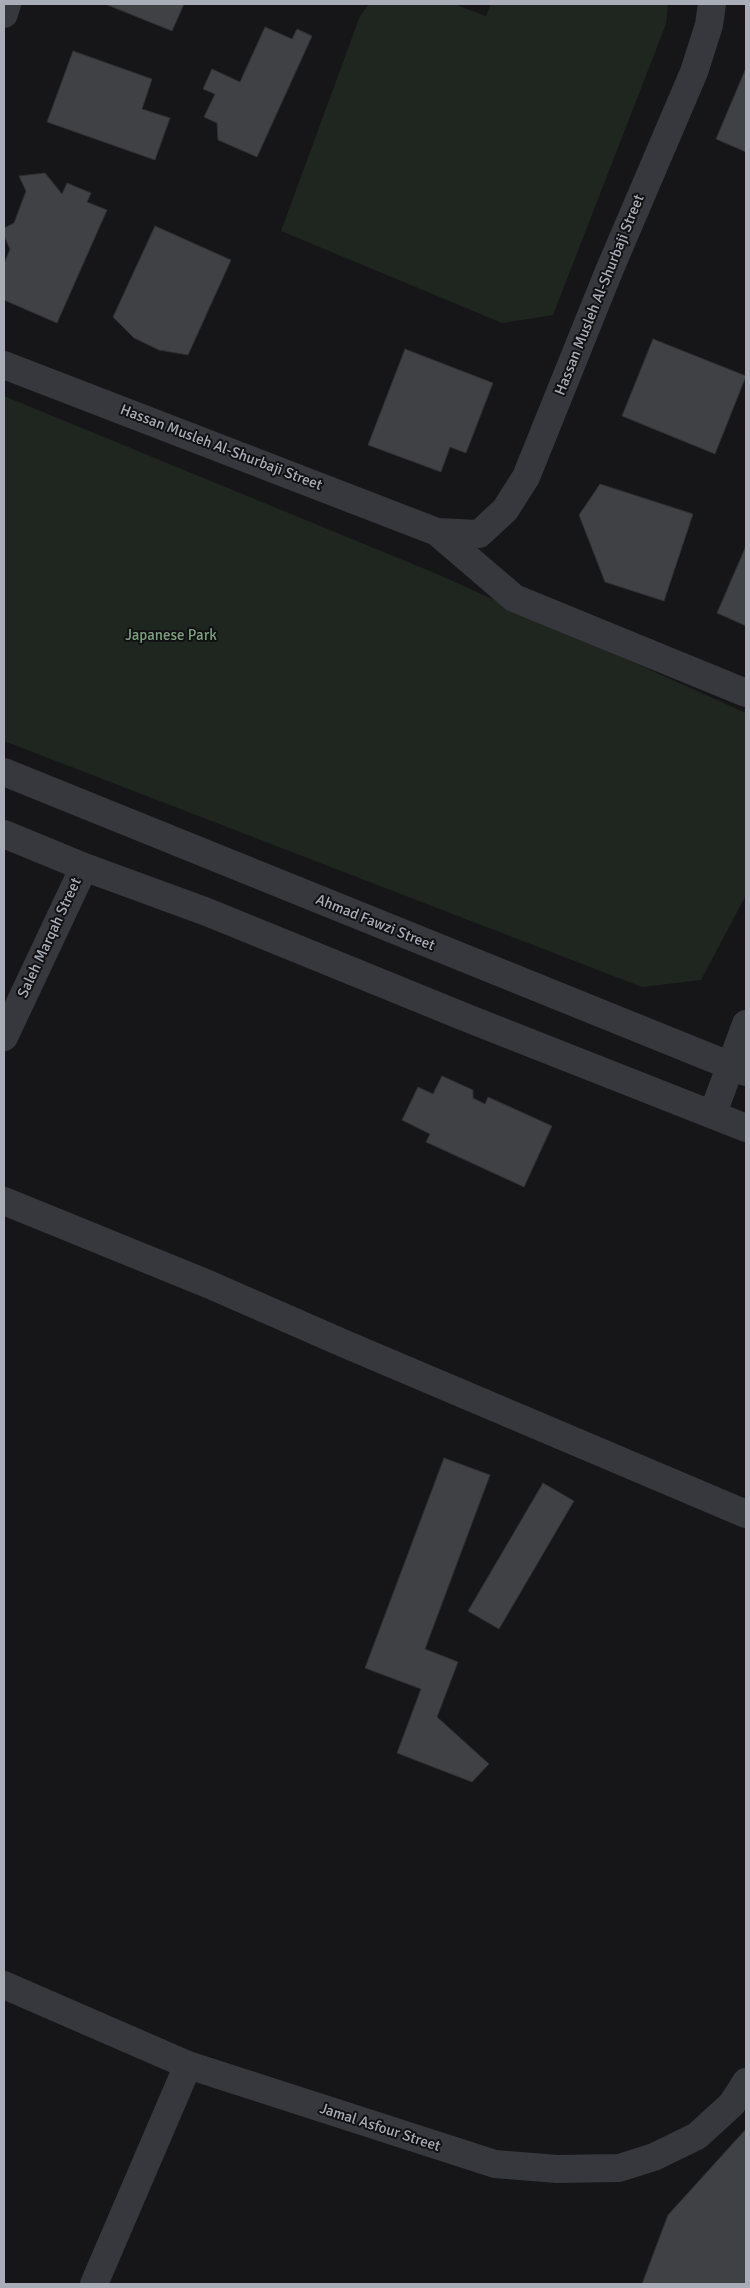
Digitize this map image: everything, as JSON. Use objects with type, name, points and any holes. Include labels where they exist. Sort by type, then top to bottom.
[{"type":"street","points":[[4,14],[7,4]]},
{"type":"street","name":"Hassan Musleh Al-Shurbaji Street","points":[[4,365],[437,532],[479,534],[505,510],[526,477],[609,271],[694,72],[709,26],[712,4]]},
{"type":"street","name":"Hassan Musleh Al-Shurbaji Street","points":[[437,532],[514,598],[746,693]]},
{"type":"street","name":"Ahmad Fawzi Street","points":[[4,772],[738,1068]]},
{"type":"street","points":[[4,834],[84,867],[207,912],[467,1018],[713,1113],[746,1128]]},
{"type":"street","name":"Saleh Marqah Street","points":[[4,1037],[84,867]]},
{"type":"street","points":[[713,1113],[738,1068],[746,1024]]},
{"type":"street","points":[[4,1201],[208,1284],[344,1344],[746,1514]]},
{"type":"street","name":"Jamal Asfour Street","points":[[4,1985],[188,2065],[495,2164],[556,2169],[619,2168],[654,2158],[697,2136],[732,2104],[746,2082]]},
{"type":"street","points":[[94,2284],[188,2065]]},
{"type":"green space","points":[[369,4],[454,4],[486,16],[491,4],[668,4],[666,24],[553,315],[502,323],[281,231],[360,16]]},
{"type":"green space","name":"Japanese Park","points":[[4,396],[437,574],[746,713],[746,895],[701,980],[642,987],[4,741]]},
{"type":"building","points":[[105,4],[184,4],[172,31]]},
{"type":"building","points":[[265,27],[292,39],[297,29],[312,36],[257,157],[218,140],[217,123],[204,117],[215,94],[203,89],[212,69],[240,82]]},
{"type":"building","points":[[73,51],[152,79],[142,109],[170,118],[155,160],[47,122]]},
{"type":"building","points":[[746,68],[746,152],[716,139]]},
{"type":"building","points":[[45,173],[62,194],[67,183],[91,193],[87,202],[107,210],[57,323],[4,300],[4,264],[10,249],[4,236],[4,228],[14,223],[26,191],[19,176]]},
{"type":"building","points":[[155,226],[231,260],[188,355],[159,350],[134,338],[113,317]]},
{"type":"building","points":[[653,339],[746,376],[715,454],[622,416]]},
{"type":"building","points":[[405,349],[493,383],[466,453],[450,447],[441,472],[368,445]]},
{"type":"building","points":[[600,484],[693,514],[664,601],[605,582],[579,515]]},
{"type":"building","points":[[746,546],[746,626],[717,613]]},
{"type":"building","points":[[442,1076],[473,1090],[473,1098],[485,1104],[488,1097],[552,1126],[524,1187],[426,1142],[430,1134],[402,1120],[418,1087],[433,1094]]},
{"type":"building","points":[[444,1458],[490,1475],[425,1649],[458,1662],[437,1717],[489,1764],[472,1782],[397,1753],[421,1689],[365,1668]]},
{"type":"building","points":[[543,1483],[574,1501],[499,1629],[468,1611]]},
{"type":"building","points":[[746,2129],[746,2284],[642,2284],[668,2215]]}]
